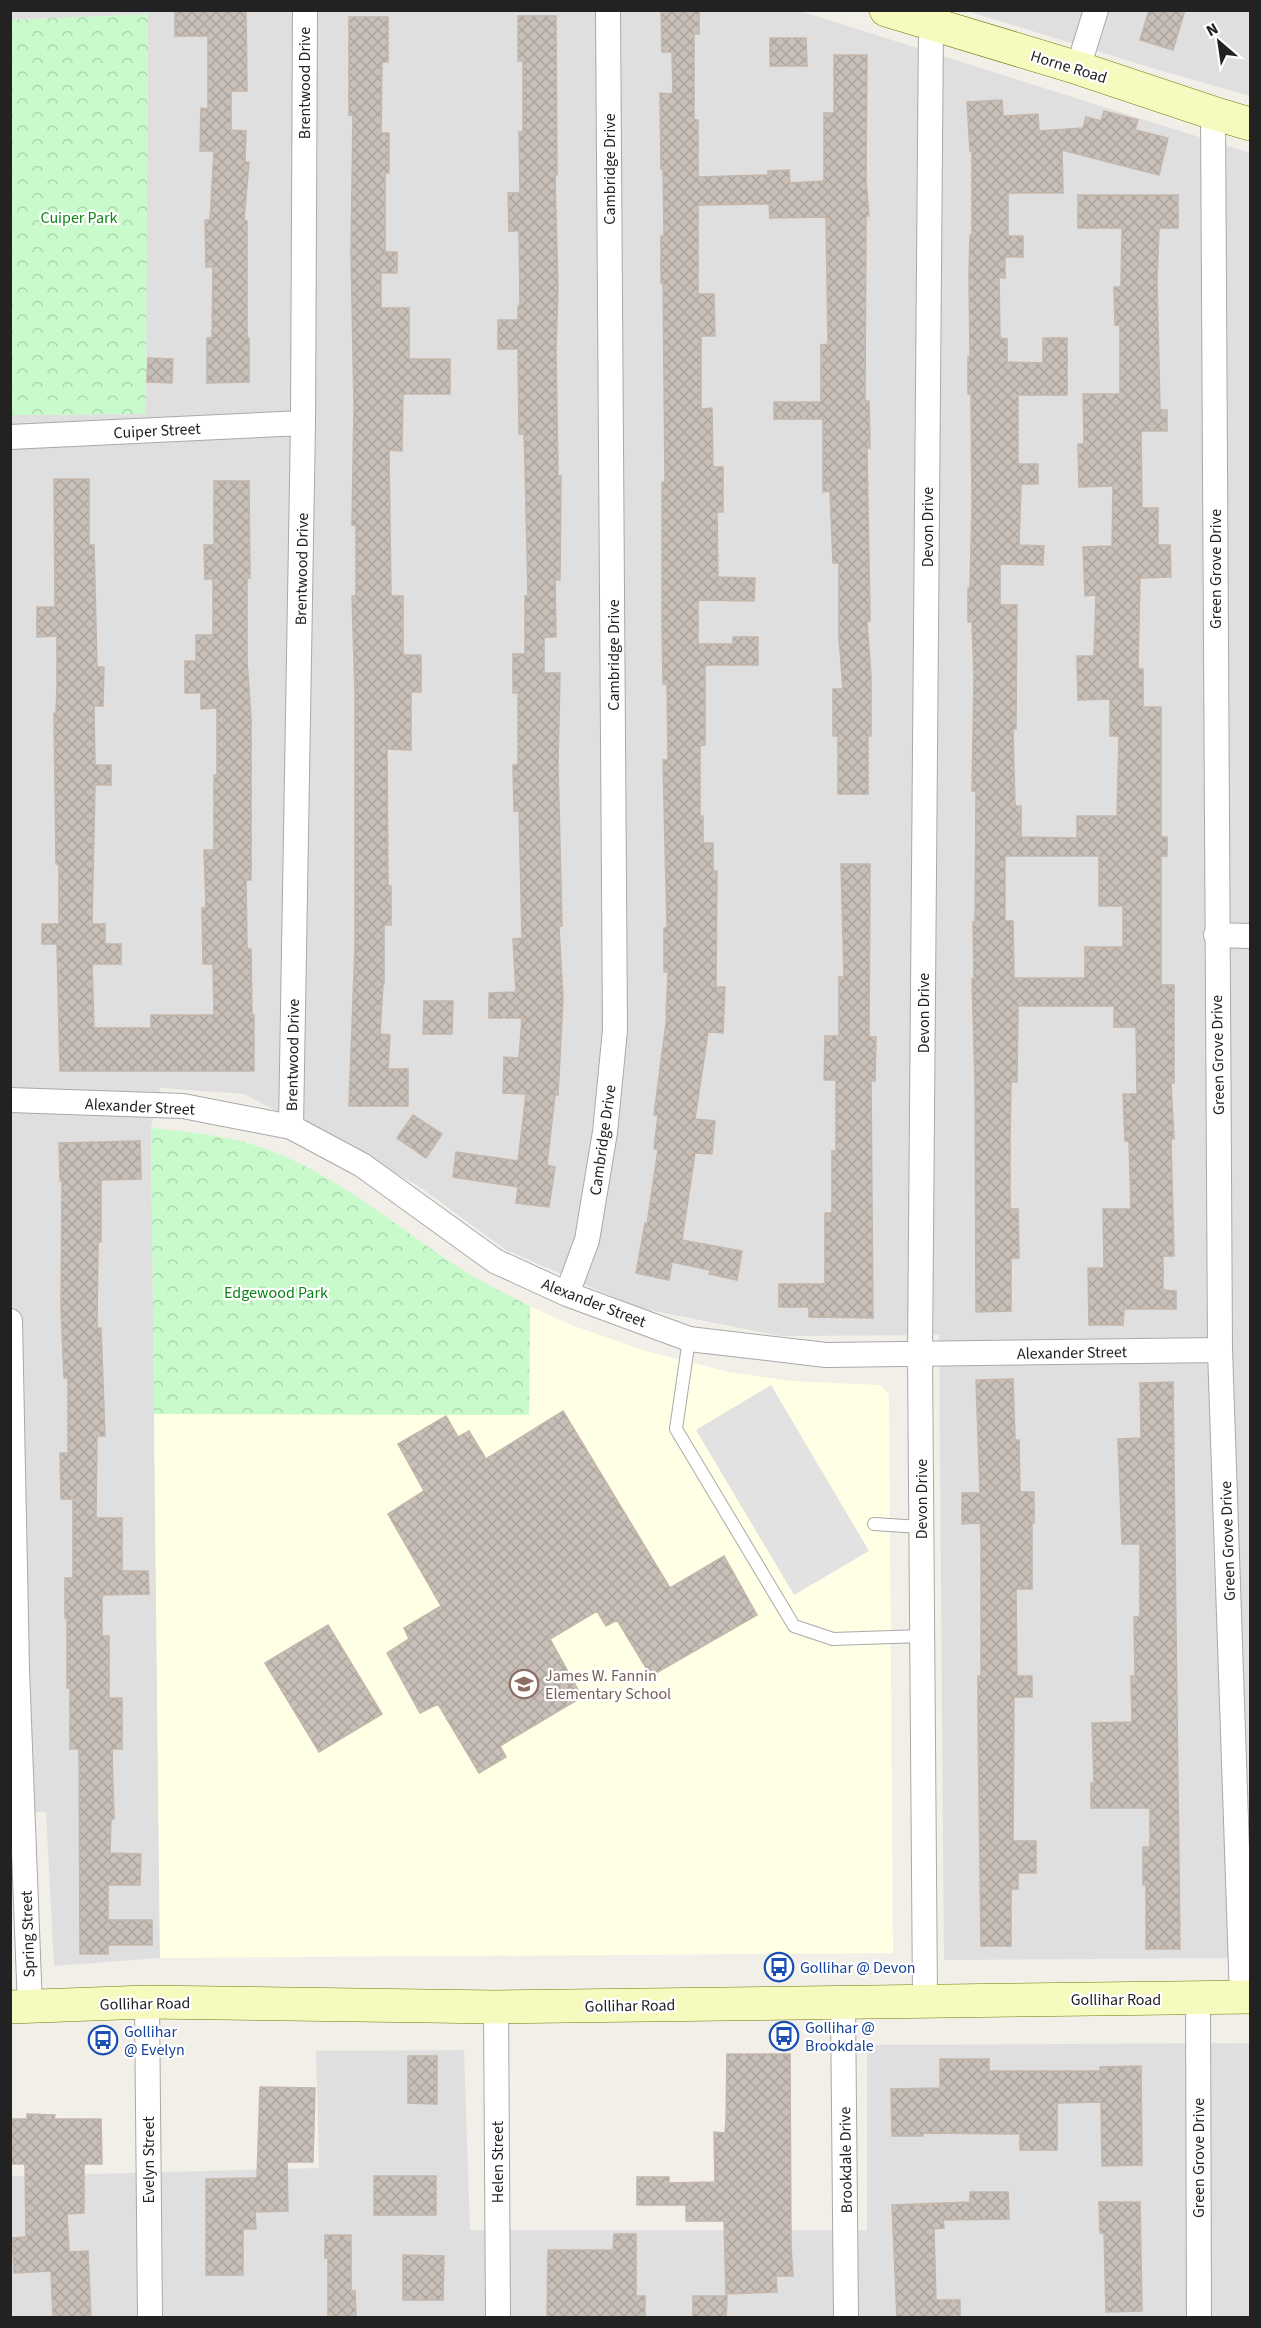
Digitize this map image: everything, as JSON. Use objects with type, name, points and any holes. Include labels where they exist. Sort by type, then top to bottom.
[{"type":"main road","name":"Horne Road","points":[[886,10],[1078,68],[1251,124]]},
{"type":"main road","name":"Gollihar Road","points":[[20,2007],[147,2002],[496,2007],[1246,1997]]},
{"type":"street","name":"Brentwood Drive","points":[[291,1127],[303,423],[305,10]]},
{"type":"street","name":"Cambridge Drive","points":[[567,1294],[587,1240],[605,1132],[615,1030],[608,10]]},
{"type":"street","points":[[1078,68],[1096,10]]},
{"type":"street","name":"Devon Drive","points":[[925,2000],[920,1355],[931,25]]},
{"type":"street","name":"Green Grove Drive","points":[[1213,113],[1220,1350],[1246,1997]]},
{"type":"street","name":"Cuiper Street","points":[[10,437],[303,423]]},
{"type":"street","points":[[1216,935],[1251,936]]},
{"type":"street","name":"Alexander Street","points":[[10,1100],[183,1106],[291,1127],[362,1165],[495,1261],[567,1294],[689,1339],[826,1355],[1220,1350]]},
{"type":"street","name":"Spring Street","points":[[10,1321],[20,2007]]},
{"type":"street","name":"Green Grove Drive","points":[[1197,1998],[1199,2318]]},
{"type":"street","name":"Evelyn Street","points":[[147,2002],[150,2318]]},
{"type":"street","name":"Brookdale Drive","points":[[843,2003],[846,2318]]},
{"type":"street","name":"Helen Street","points":[[496,2007],[498,2318]]},
{"type":"lane","points":[[689,1339],[676,1429],[794,1626],[833,1639],[922,1636]]},
{"type":"lane","points":[[874,1524],[921,1527]]},
{"type":"shaded area","points":[[11,11],[800,11],[1250,153],[1250,1958],[944,1960],[939,1335],[781,1336],[639,1308],[506,1250],[417,1185],[244,1094],[160,1088],[151,1128],[160,1958],[54,1966],[46,1812],[10,1812],[10,415],[146,414],[148,15],[11,20]]},
{"type":"shaded area","points":[[967,11],[1250,11],[1250,96],[1152,68]]},
{"type":"shaded area","name":"James W. Fannin Elementary School","points":[[530,1306],[571,1325],[646,1351],[729,1372],[791,1381],[880,1385],[889,1394],[893,1953],[160,1958],[154,1414],[529,1415]]},
{"type":"shaded area","points":[[771,1385],[869,1551],[794,1595],[696,1430]]},
{"type":"shaded area","points":[[1250,2043],[1250,2317],[11,2317],[10,2176],[319,2168],[316,2051],[464,2050],[470,2230],[867,2230],[867,2045]]},
{"type":"green space","name":"Cuiper Park","points":[[148,14],[146,414],[11,415],[11,20]]},
{"type":"green space","name":"Edgewood Park","points":[[151,1128],[236,1140],[288,1158],[335,1183],[466,1272],[530,1306],[529,1415],[154,1414]]},
{"type":"building","points":[[175,10],[246,10],[247,91],[231,91],[231,130],[246,131],[245,162],[249,162],[244,220],[247,221],[249,382],[207,383],[207,338],[212,338],[213,267],[206,267],[205,220],[210,220],[214,151],[200,151],[201,108],[208,109],[208,36],[175,36]]},
{"type":"building","points":[[661,10],[699,10],[699,34],[694,34],[694,120],[698,120],[698,177],[768,175],[768,171],[789,170],[790,183],[824,181],[824,113],[834,113],[834,55],[867,55],[866,180],[869,216],[866,216],[865,401],[869,401],[870,448],[867,448],[870,621],[867,621],[871,677],[868,794],[838,794],[838,736],[833,736],[833,689],[843,689],[839,638],[839,563],[833,563],[830,491],[823,492],[823,419],[774,419],[774,402],[821,402],[821,345],[828,344],[826,217],[770,218],[769,204],[698,205],[698,294],[714,294],[715,336],[701,336],[701,409],[712,408],[713,467],[723,467],[723,512],[717,512],[718,577],[755,578],[754,601],[698,600],[698,644],[733,644],[733,637],[758,637],[758,665],[705,665],[705,745],[700,746],[700,816],[703,816],[703,843],[713,843],[713,871],[717,871],[716,987],[725,987],[723,1033],[708,1032],[695,1119],[715,1121],[712,1154],[695,1153],[682,1240],[742,1251],[737,1280],[709,1274],[710,1270],[672,1262],[669,1280],[636,1273],[645,1223],[647,1224],[658,1149],[654,1149],[658,1115],[654,1115],[667,1015],[668,972],[664,972],[664,928],[667,928],[663,760],[668,760],[667,684],[663,684],[662,622],[662,482],[665,482],[663,283],[661,283],[661,236],[664,236],[660,93],[673,94],[672,52],[662,52]]},
{"type":"building","points":[[1149,10],[1185,10],[1173,50],[1140,40]]},
{"type":"building","points":[[518,16],[556,16],[557,175],[555,175],[558,289],[556,350],[558,476],[561,476],[560,580],[555,580],[556,637],[544,637],[544,673],[560,673],[558,765],[562,926],[559,927],[563,999],[558,1095],[555,1095],[547,1165],[555,1167],[549,1207],[516,1203],[518,1187],[453,1177],[456,1152],[518,1161],[526,1094],[503,1093],[504,1057],[519,1058],[522,1018],[489,1018],[489,993],[516,992],[513,939],[522,938],[519,811],[514,811],[513,765],[518,765],[518,693],[513,693],[513,654],[525,654],[525,596],[528,596],[524,434],[519,434],[518,349],[498,349],[498,320],[518,320],[518,306],[520,306],[519,231],[509,231],[508,193],[520,193],[519,132],[523,132],[523,61],[518,61]]},
{"type":"building","points":[[349,17],[388,17],[388,62],[382,62],[381,133],[389,133],[389,173],[385,173],[385,252],[397,252],[397,273],[381,273],[381,308],[409,308],[409,359],[450,359],[450,394],[403,394],[402,451],[389,450],[391,596],[403,596],[403,655],[421,655],[421,692],[411,692],[411,750],[387,749],[388,886],[391,886],[391,925],[384,925],[384,984],[380,1034],[390,1035],[388,1069],[408,1069],[408,1106],[349,1106],[355,946],[355,692],[352,596],[356,596],[356,525],[352,525],[353,115],[349,115]]},
{"type":"building","points":[[770,38],[806,38],[807,66],[770,66]]},
{"type":"building","points":[[1002,100],[1003,116],[1038,114],[1039,131],[1083,128],[1086,117],[1101,121],[1104,111],[1138,120],[1135,130],[1168,138],[1159,175],[1062,150],[1063,193],[1008,193],[1008,236],[1023,236],[1023,257],[1005,257],[1005,278],[999,277],[1000,338],[1007,339],[1007,362],[1043,363],[1043,338],[1067,338],[1067,395],[1018,395],[1018,464],[1038,464],[1038,484],[1021,484],[1019,545],[1044,546],[1043,565],[1000,564],[1000,605],[1017,605],[1016,729],[1013,729],[1015,806],[1021,806],[1021,837],[1077,838],[1077,816],[1117,816],[1119,736],[1110,736],[1110,699],[1078,700],[1077,656],[1094,656],[1096,595],[1085,596],[1083,547],[1112,546],[1113,486],[1079,487],[1078,444],[1084,444],[1083,394],[1120,394],[1120,325],[1115,325],[1114,287],[1121,287],[1122,228],[1078,228],[1078,195],[1178,195],[1178,228],[1159,228],[1157,281],[1160,410],[1167,410],[1167,431],[1141,431],[1142,508],[1158,508],[1158,545],[1170,545],[1171,577],[1140,578],[1138,669],[1143,669],[1143,707],[1161,707],[1161,837],[1167,837],[1167,856],[1161,856],[1161,985],[1174,985],[1174,1083],[1171,1083],[1174,1139],[1171,1139],[1174,1256],[1163,1256],[1163,1290],[1176,1291],[1176,1309],[1124,1309],[1123,1325],[1089,1325],[1088,1268],[1104,1268],[1103,1209],[1131,1209],[1129,1141],[1125,1141],[1123,1094],[1137,1094],[1136,1027],[1114,1027],[1114,1006],[1018,1006],[1017,1082],[1011,1082],[1010,1209],[1018,1209],[1019,1258],[1011,1258],[1011,1311],[976,1312],[972,979],[974,979],[976,791],[972,791],[974,679],[972,622],[968,622],[972,507],[971,394],[968,394],[968,357],[970,357],[972,151],[970,151],[967,102]],"holes":[[[1005,856],[1099,856],[1099,906],[1123,906],[1123,947],[1085,947],[1085,978],[1014,978],[1013,921],[1005,921]]]},
{"type":"building","points":[[148,358],[173,359],[172,383],[147,382]]},
{"type":"building","points":[[54,479],[89,479],[89,545],[94,545],[97,667],[104,667],[103,706],[94,706],[95,765],[111,765],[111,785],[95,785],[92,924],[105,924],[105,944],[121,944],[121,964],[92,964],[94,1028],[151,1028],[151,1015],[214,1015],[213,964],[203,964],[202,908],[206,908],[204,850],[214,850],[217,708],[201,709],[201,693],[185,693],[185,661],[196,661],[196,635],[213,635],[213,579],[205,579],[204,545],[214,545],[214,481],[249,481],[250,578],[247,578],[247,660],[251,718],[251,880],[246,880],[247,949],[251,949],[252,1015],[254,1015],[254,1071],[60,1071],[57,944],[42,944],[42,924],[59,924],[54,713],[56,713],[57,636],[37,637],[37,607],[55,607]]},
{"type":"building","points":[[841,864],[870,864],[869,1037],[876,1037],[875,1081],[871,1081],[873,1318],[809,1317],[809,1307],[779,1307],[779,1284],[825,1284],[825,1213],[832,1213],[832,1151],[836,1151],[836,1080],[824,1080],[825,1036],[839,1036],[839,977],[844,977]]},
{"type":"building","points":[[424,1001],[453,1001],[452,1034],[423,1034]]},
{"type":"building","points":[[413,1115],[442,1134],[426,1158],[397,1138]]},
{"type":"building","points":[[140,1141],[141,1179],[101,1180],[97,1328],[101,1328],[105,1436],[97,1436],[96,1518],[122,1518],[122,1571],[148,1571],[149,1594],[102,1595],[102,1636],[109,1636],[109,1698],[122,1698],[122,1749],[112,1749],[114,1819],[111,1819],[110,1853],[141,1854],[140,1885],[108,1885],[108,1920],[152,1920],[152,1945],[108,1945],[108,1954],[80,1954],[79,1749],[70,1749],[70,1688],[67,1688],[67,1618],[65,1618],[65,1578],[73,1578],[73,1499],[61,1499],[60,1453],[68,1453],[68,1378],[64,1378],[61,1308],[62,1181],[60,1181],[59,1143]]},
{"type":"building","points":[[1013,1379],[1015,1440],[1019,1440],[1020,1492],[1034,1492],[1034,1523],[1032,1523],[1032,1589],[1016,1589],[1017,1676],[1032,1676],[1032,1697],[1014,1697],[1013,1841],[1036,1841],[1036,1873],[1018,1873],[1018,1889],[1011,1889],[1011,1946],[981,1946],[978,1676],[981,1676],[981,1539],[980,1523],[962,1524],[962,1493],[980,1493],[976,1380]]},
{"type":"building","points":[[1173,1382],[1180,1949],[1146,1949],[1146,1885],[1143,1885],[1143,1847],[1150,1847],[1150,1808],[1091,1808],[1091,1783],[1094,1783],[1092,1723],[1132,1722],[1131,1676],[1135,1676],[1134,1617],[1140,1617],[1140,1544],[1122,1544],[1118,1439],[1141,1438],[1140,1383]]},
{"type":"building","points":[[563,1411],[670,1588],[724,1556],[757,1615],[651,1676],[617,1620],[606,1626],[597,1611],[550,1639],[582,1697],[500,1746],[506,1757],[479,1773],[438,1704],[420,1713],[387,1653],[409,1639],[404,1628],[441,1606],[388,1514],[424,1491],[398,1444],[446,1416],[458,1437],[469,1431],[486,1459]]},
{"type":"building","points":[[328,1625],[382,1714],[319,1752],[265,1663]]},
{"type":"building","points":[[727,2054],[790,2054],[793,2276],[776,2276],[777,2292],[726,2294],[724,2221],[686,2221],[686,2205],[637,2205],[637,2177],[669,2177],[669,2183],[715,2182],[714,2132],[725,2133]]},
{"type":"building","points":[[408,2056],[437,2056],[437,2104],[408,2103]]},
{"type":"building","points":[[940,2059],[989,2059],[989,2071],[1100,2071],[1100,2067],[1141,2066],[1142,2165],[1102,2166],[1101,2102],[1057,2103],[1057,2150],[1020,2150],[1020,2134],[923,2133],[923,2136],[892,2136],[891,2089],[940,2088]]},
{"type":"building","points":[[260,2087],[315,2088],[313,2162],[287,2162],[288,2211],[255,2212],[256,2229],[243,2229],[243,2275],[206,2275],[206,2179],[257,2178]]},
{"type":"building","points":[[27,2114],[55,2115],[54,2119],[101,2119],[102,2164],[84,2164],[84,2213],[67,2214],[69,2252],[88,2251],[91,2318],[53,2318],[51,2271],[14,2273],[12,2238],[26,2237],[25,2164],[10,2164],[10,2119],[27,2119]]},
{"type":"building","points":[[374,2176],[436,2176],[436,2215],[374,2215]]},
{"type":"building","points":[[970,2192],[1008,2192],[1009,2219],[943,2220],[944,2228],[934,2229],[936,2300],[960,2300],[960,2318],[897,2318],[892,2205],[970,2202]]},
{"type":"building","points":[[1099,2202],[1140,2202],[1142,2311],[1106,2312],[1104,2233],[1100,2233]]},
{"type":"building","points":[[614,2234],[636,2234],[636,2296],[645,2296],[645,2318],[547,2318],[548,2250],[613,2250]]},
{"type":"building","points":[[325,2235],[351,2235],[351,2291],[355,2291],[356,2318],[328,2318],[328,2258],[325,2258]]},
{"type":"building","points":[[403,2255],[444,2256],[443,2300],[403,2300]]},
{"type":"building","points":[[693,2296],[727,2296],[726,2318],[693,2318]]},
{"type":"place","name":"James W. Fannin Elementary School","points":[[524,1684]]},
{"type":"place","name":"Gollihar @ Devon","points":[[779,1967]]},
{"type":"place","name":"Gollihar @ Brookdale","points":[[784,2036]]},
{"type":"place","name":"Gollihar @ Evelyn","points":[[103,2040]]}]
